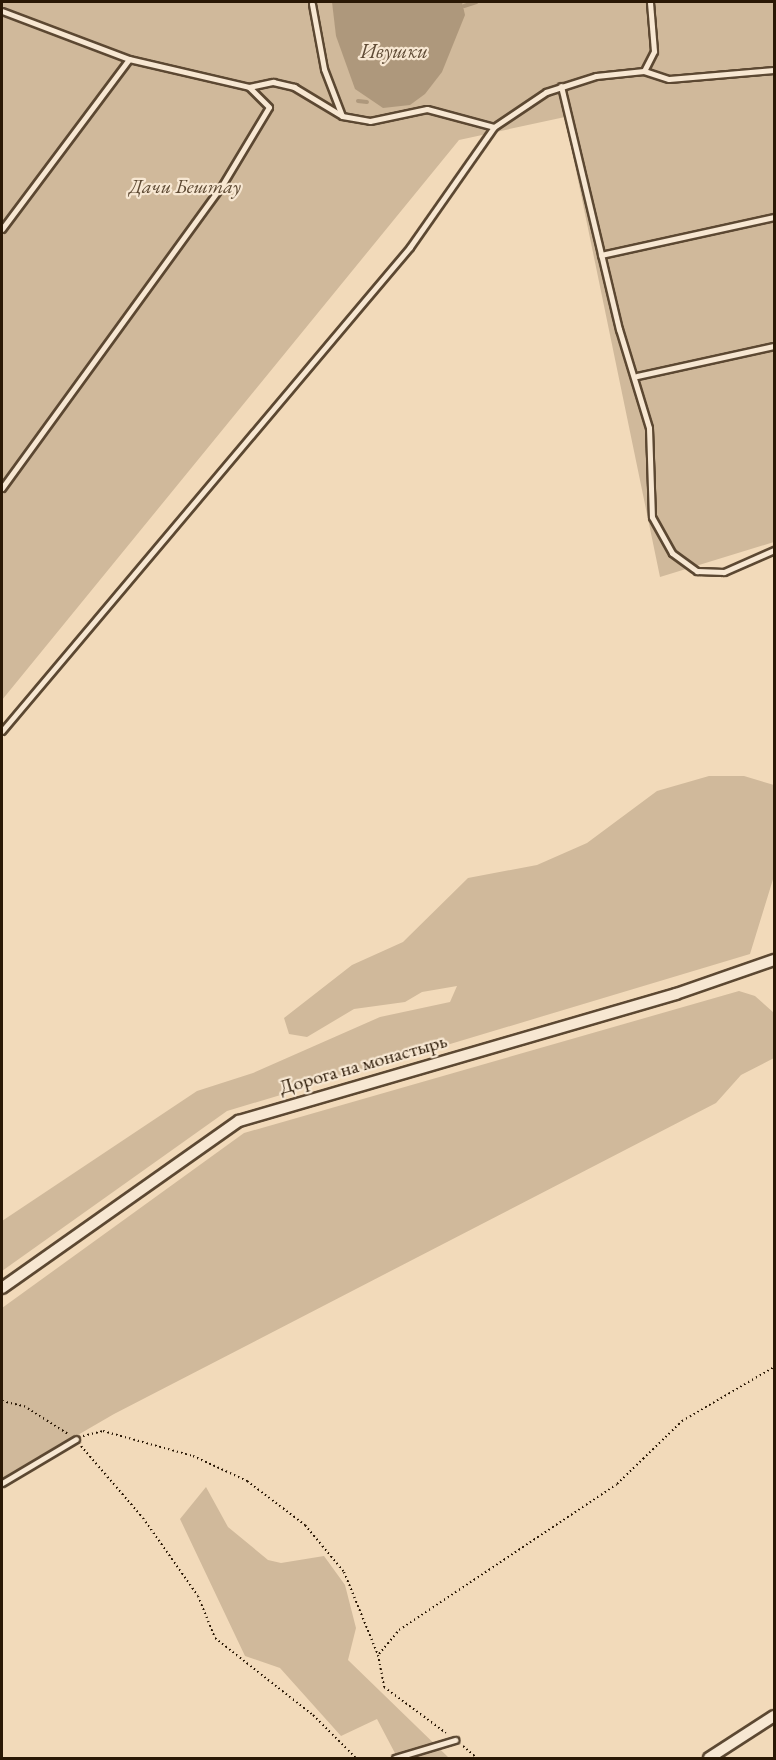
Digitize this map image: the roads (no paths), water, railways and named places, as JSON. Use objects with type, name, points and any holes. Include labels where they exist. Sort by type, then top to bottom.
[{"type":"street","name":"Дорога на монастырь","points":[[2,1288],[239,1121],[676,994],[774,960]]},
{"type":"street","points":[[709,1758],[774,1716]]},
{"type":"lane","points":[[644,71],[654,51],[650,2]]},
{"type":"lane","points":[[312,4],[324,69],[342,116]]},
{"type":"lane","points":[[2,11],[129,59],[249,87],[273,82],[294,87],[342,116],[370,121],[427,109],[494,127]]},
{"type":"lane","points":[[2,229],[129,59]]},
{"type":"lane","points":[[2,731],[410,247],[494,127],[561,86],[644,71],[669,79],[774,70]]},
{"type":"lane","points":[[561,86],[601,255],[637,376],[649,428],[652,517],[672,554],[697,571],[724,572],[774,550]]},
{"type":"lane","points":[[2,488],[221,187],[269,106],[249,87]]},
{"type":"lane","points":[[601,255],[774,217]]},
{"type":"lane","points":[[637,376],[774,346]]},
{"type":"lane","points":[[2,1483],[76,1439]]},
{"type":"lane","points":[[395,1758],[455,1740]]},
{"type":"water","name":"Ивушки","points":[[332,2],[462,2],[465,15],[442,72],[425,94],[410,105],[383,108],[355,89],[336,36]]},
{"type":"waterway","points":[[464,6],[476,2]]},
{"type":"waterway","points":[[358,101],[367,102]]},
{"type":"park label","name":"Дачи Бештау","points":[[185,186]]}]
